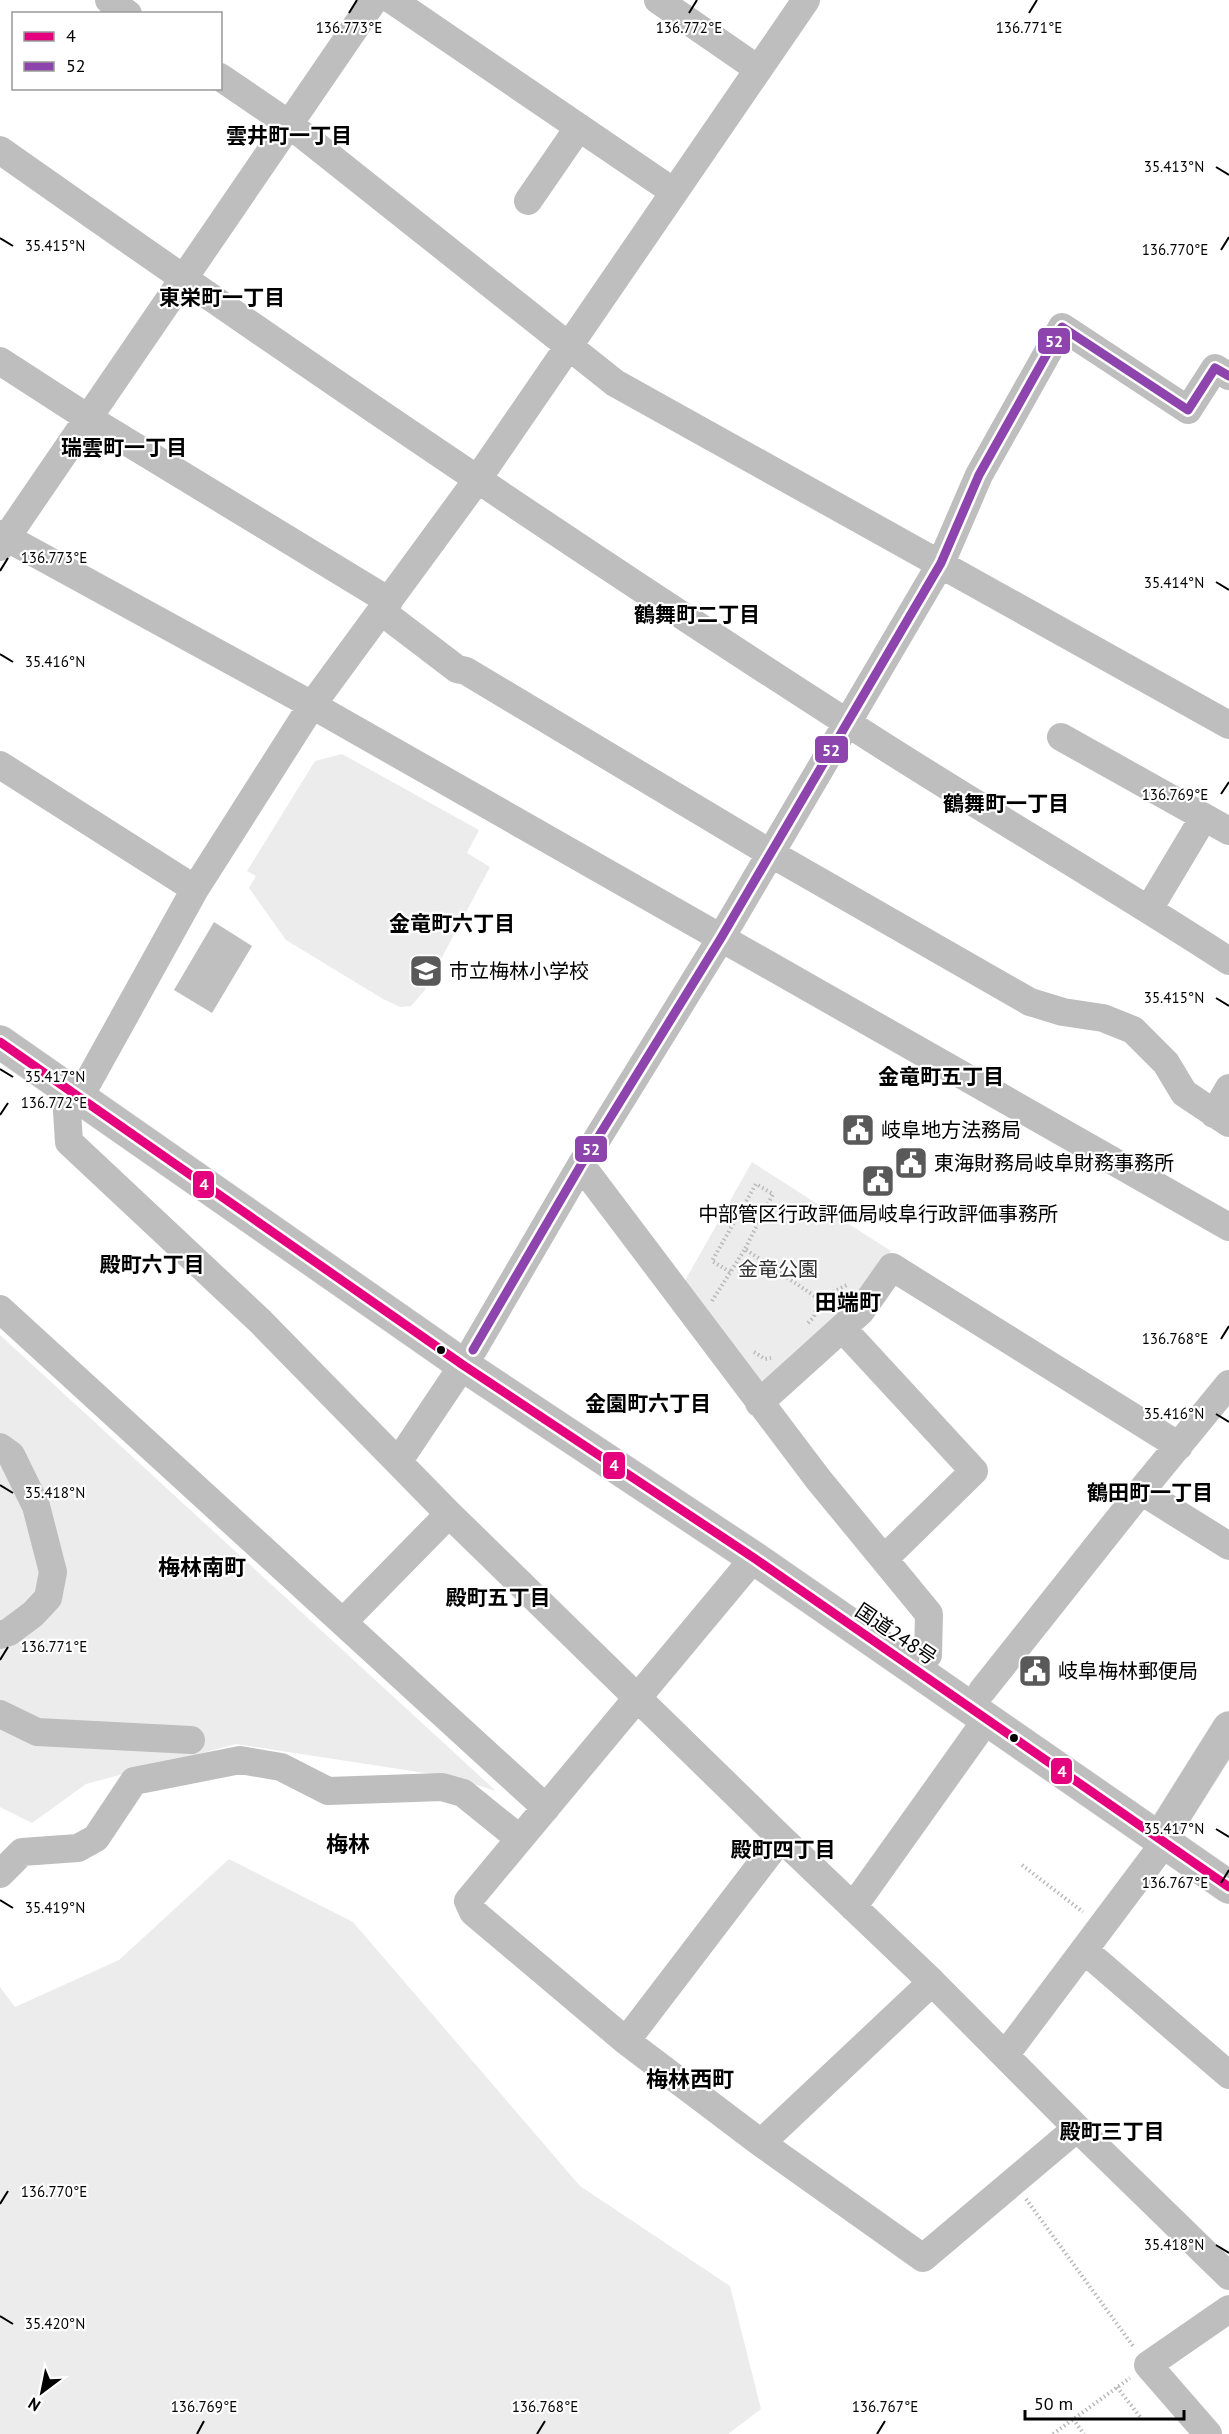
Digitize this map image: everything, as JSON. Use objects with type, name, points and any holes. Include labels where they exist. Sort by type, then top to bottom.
[{"type":"main road","name":"国道248号","points":[[0,1021],[83,1090]]},
{"type":"main road","name":"国道248号","points":[[0,1042],[83,1090],[754,1558],[985,1705],[1172,1831],[1229,1860]]},
{"type":"main road","name":"国道248号","points":[[468,1357],[928,1655],[985,1705]]},
{"type":"main road","points":[[1172,1831],[1229,1728]]},
{"type":"main road","points":[[1172,1831],[1229,1750]]},
{"type":"main road","name":"国道248号","points":[[1172,1831],[1229,1887]]},
{"type":"street","points":[[108,0],[125,12]]},
{"type":"street","points":[[374,0],[2,540],[312,705],[1229,1227]]},
{"type":"street","points":[[392,0],[674,192]]},
{"type":"street","points":[[658,0],[758,69]]},
{"type":"street","points":[[806,0],[477,480],[312,705],[195,889],[83,1090],[67,1112],[69,1142],[260,1321],[449,1514],[638,1700],[1006,2054],[1077,2128],[1229,2276]]},
{"type":"street","points":[[222,78],[289,124],[615,383],[1229,725]]},
{"type":"street","points":[[528,201],[579,127]]},
{"type":"street","points":[[0,150],[183,279],[477,480],[848,724],[1149,909],[1229,961]]},
{"type":"street","points":[[398,1462],[468,1357],[581,1165],[721,938],[848,724],[941,563],[979,475],[1062,327],[1188,410],[1215,368],[1229,376]]},
{"type":"street","points":[[0,361],[385,606],[457,669],[466,671],[770,853],[1030,1002],[1054,1010],[1103,1018],[1133,1030],[1166,1063],[1184,1093],[1221,1119],[1229,1088]]},
{"type":"street","points":[[1061,738],[1229,831]]},
{"type":"street","points":[[0,765],[195,889]]},
{"type":"street","points":[[1149,909],[1204,817]]},
{"type":"street","points":[[581,1165],[759,1403],[929,1614],[928,1655]]},
{"type":"street","points":[[759,1403],[861,1311],[892,1267],[1179,1446]]},
{"type":"street","points":[[0,1310],[344,1621],[546,1808]]},
{"type":"street","points":[[842,1328],[974,1471],[884,1559]]},
{"type":"street","points":[[854,1907],[985,1705],[1141,1491],[1229,1384]]},
{"type":"street","points":[[0,1447],[11,1455],[36,1506],[53,1572],[48,1598],[33,1614],[9,1632],[0,1635]]},
{"type":"street","points":[[1141,1491],[1229,1546]]},
{"type":"street","points":[[344,1621],[449,1514]]},
{"type":"street","points":[[754,1558],[638,1700],[468,1901],[473,1912],[626,2041],[761,2143],[923,2258],[1077,2128]]},
{"type":"street","points":[[0,1714],[37,1732],[191,1740]]},
{"type":"street","points":[[0,1874],[22,1852],[78,1848],[96,1838],[134,1781],[240,1760],[280,1767],[328,1791],[442,1788],[463,1793],[520,1839]]},
{"type":"street","points":[[1006,2054],[1172,1831]]},
{"type":"street","points":[[626,2041],[781,1838]]},
{"type":"street","points":[[1084,1950],[1229,2074]]},
{"type":"street","points":[[761,2143],[932,1982]]},
{"type":"street","points":[[1208,2434],[1148,2365],[1229,2309]]},
{"type":"path","points":[[712,1302],[745,1249],[773,1194],[756,1184],[712,1261],[730,1272]]},
{"type":"path","points":[[745,1249],[819,1299]]},
{"type":"path","points":[[802,1330],[813,1317],[819,1299],[850,1283],[879,1285]]},
{"type":"path","points":[[720,1351],[735,1340],[765,1359],[780,1356]]},
{"type":"path","points":[[1022,1865],[1102,1926]]},
{"type":"path","points":[[1012,2183],[1039,2214],[1148,2365],[1053,2434]]},
{"type":"path","points":[[1118,2386],[1141,2418]]},
{"type":"path","points":[[1073,2419],[1084,2434]]},
{"type":"green space","points":[[342,754],[479,830],[467,853],[490,867],[424,991],[411,1006],[400,1007],[383,999],[286,940],[249,888],[256,876],[247,871],[315,761]]},
{"type":"green space","name":"金竜公園","points":[[752,1162],[891,1251],[856,1302],[759,1389],[682,1286]]},
{"type":"green space","points":[[0,1335],[496,1791],[451,1777],[236,1744],[86,1784],[32,1823],[0,1807]]},
{"type":"green space","points":[[229,1859],[353,1922],[580,2186],[730,2286],[761,2409],[728,2434],[0,2434],[0,1987],[15,2007],[119,1960]]},
{"type":"shaded area","points":[[214,922],[252,946],[212,1013],[174,990]]},
{"type":"transit line","name":"52","points":[[473,1350],[581,1165],[721,938],[941,563],[979,475],[1062,327],[1188,410],[1215,368],[1229,376]]},
{"type":"transit line","name":"4","points":[[0,1042],[463,1365],[754,1558],[1229,1887]]},
{"type":"place","name":"市立梅林小学校","points":[[426,971]]},
{"type":"place","name":"岐阜地方法務局","points":[[858,1130]]},
{"type":"place","name":"東海財務局岐阜財務事務所","points":[[911,1163]]},
{"type":"place","name":"中部管区行政評価局岐阜行政評価事務所","points":[[878,1181]]},
{"type":"place","name":"岐阜梅林郵便局","points":[[1035,1671]]},
{"type":"district","name":"雲井町一丁目","points":[[289,136]]},
{"type":"district","name":"東栄町一丁目","points":[[222,298]]},
{"type":"district","name":"瑞雲町一丁目","points":[[124,448]]},
{"type":"district","name":"鶴舞町二丁目","points":[[697,615]]},
{"type":"district","name":"鶴舞町一丁目","points":[[1006,804]]},
{"type":"district","name":"金竜町六丁目","points":[[452,924]]},
{"type":"district","name":"金竜町五丁目","points":[[941,1077]]},
{"type":"district","name":"殿町六丁目","points":[[152,1265]]},
{"type":"district","name":"田端町","points":[[848,1302]]},
{"type":"district","name":"金園町六丁目","points":[[648,1404]]},
{"type":"district","name":"鶴田町一丁目","points":[[1150,1493]]},
{"type":"district","name":"梅林南町","points":[[202,1567]]},
{"type":"district","name":"殿町五丁目","points":[[498,1598]]},
{"type":"district","name":"梅林","points":[[348,1844]]},
{"type":"district","name":"殿町四丁目","points":[[783,1850]]},
{"type":"district","name":"梅林西町","points":[[690,2079]]},
{"type":"district","name":"殿町三丁目","points":[[1112,2132]]}]
